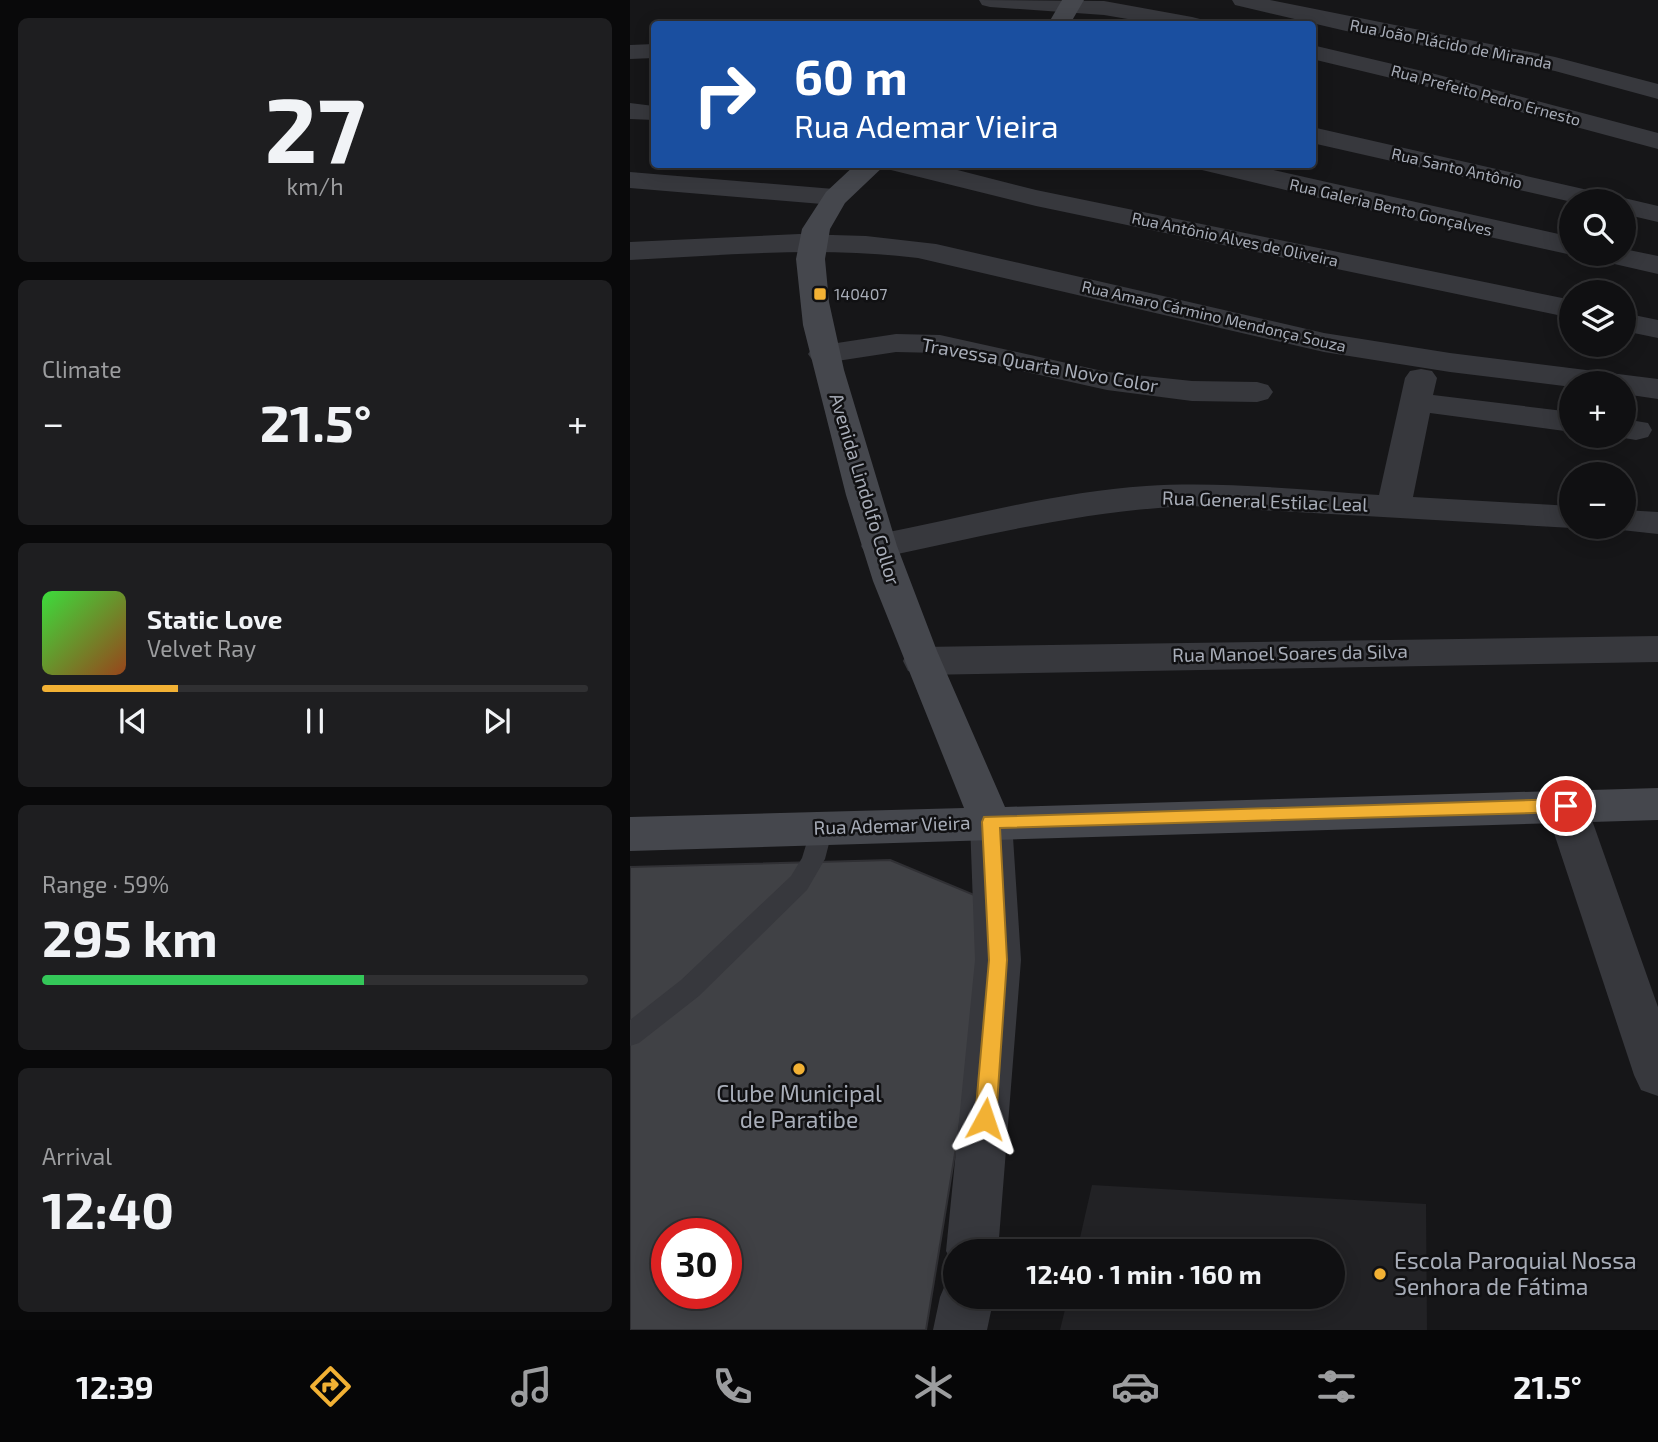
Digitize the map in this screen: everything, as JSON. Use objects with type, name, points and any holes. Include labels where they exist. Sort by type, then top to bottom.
[{"type":"main road","name":"Avenida Lindolfo Collor","points":[[868,168],[834,197],[820,216],[811,243],[813,289],[824,354],[879,546],[922,661],[991,822]]},
{"type":"main road","name":"Rua Ademar Vieira","points":[[630,834],[1658,804]]},
{"type":"street","points":[[990,0],[1068,10],[1145,14],[1178,21]]},
{"type":"street","name":"Rua João Plácido de Miranda","points":[[1243,0],[1319,18],[1527,58],[1658,92]]},
{"type":"street","points":[[630,52],[651,51]]},
{"type":"street","name":"Rua Prefeito Pedro Ernesto","points":[[1316,53],[1426,79],[1658,141]]},
{"type":"street","points":[[630,111],[651,113]]},
{"type":"street","name":"Rua Santo Antônio","points":[[1316,136],[1559,191]]},
{"type":"street","name":"Rua Antônio Alves de Oliveira","points":[[916,168],[1036,198],[1559,306]]},
{"type":"street","name":"Rua Galeria Bento Gonçalves","points":[[1226,168],[1390,208],[1559,243]]},
{"type":"street","points":[[630,180],[834,197]]},
{"type":"street","points":[[1636,209],[1658,214]]},
{"type":"street","name":"Rua Amaro Cármino Mendonça Souza","points":[[630,251],[811,243],[856,243],[931,251],[1284,334],[1425,359],[1559,376]]},
{"type":"street","points":[[1636,260],[1658,265]]},
{"type":"street","points":[[1636,324],[1658,329]]},
{"type":"street","name":"Travessa Quarta Novo Color","points":[[824,354],[896,343],[940,344],[1107,381],[1192,391],[1257,392]]},
{"type":"street","points":[[1394,506],[1425,359]]},
{"type":"street","points":[[1636,386],[1658,389]]},
{"type":"street","points":[[1416,402],[1559,420]]},
{"type":"street","name":"Rua General Estilac Leal","points":[[879,546],[1075,506],[1144,497],[1235,496],[1559,516]]},
{"type":"street","points":[[1636,522],[1658,523]]},
{"type":"street","name":"Rua Manoel Soares da Silva","points":[[922,661],[1658,649]]},
{"type":"street","points":[[1566,806],[1658,1075]]},
{"type":"street","points":[[973,1239],[998,960],[991,822]]},
{"type":"street","points":[[960,1330],[964,1309]]},
{"type":"lane","points":[[630,1035],[690,988],[799,883],[813,859],[821,828]]},
{"type":"shaded area","name":"Escola Paroquial Nossa Senhora de Fátima","points":[[1092,1185],[1426,1204],[1427,1330],[1060,1330],[1065,1309],[1345,1309],[1345,1239],[1080,1239]]},
{"type":"building","name":"Clube Municipal de Paratibe","points":[[890,860],[996,904],[926,1330],[630,1330],[630,867]]},
{"type":"place","name":"140407","points":[[820,294]]},
{"type":"place","name":"Clube Municipal de Paratibe","points":[[799,1069]]},
{"type":"place","name":"Escola Paroquial Nossa Senhora de Fátima","points":[[1380,1274]]},
{"type":"route","points":[[985,1119],[998,960],[991,822],[1566,806]]}]
